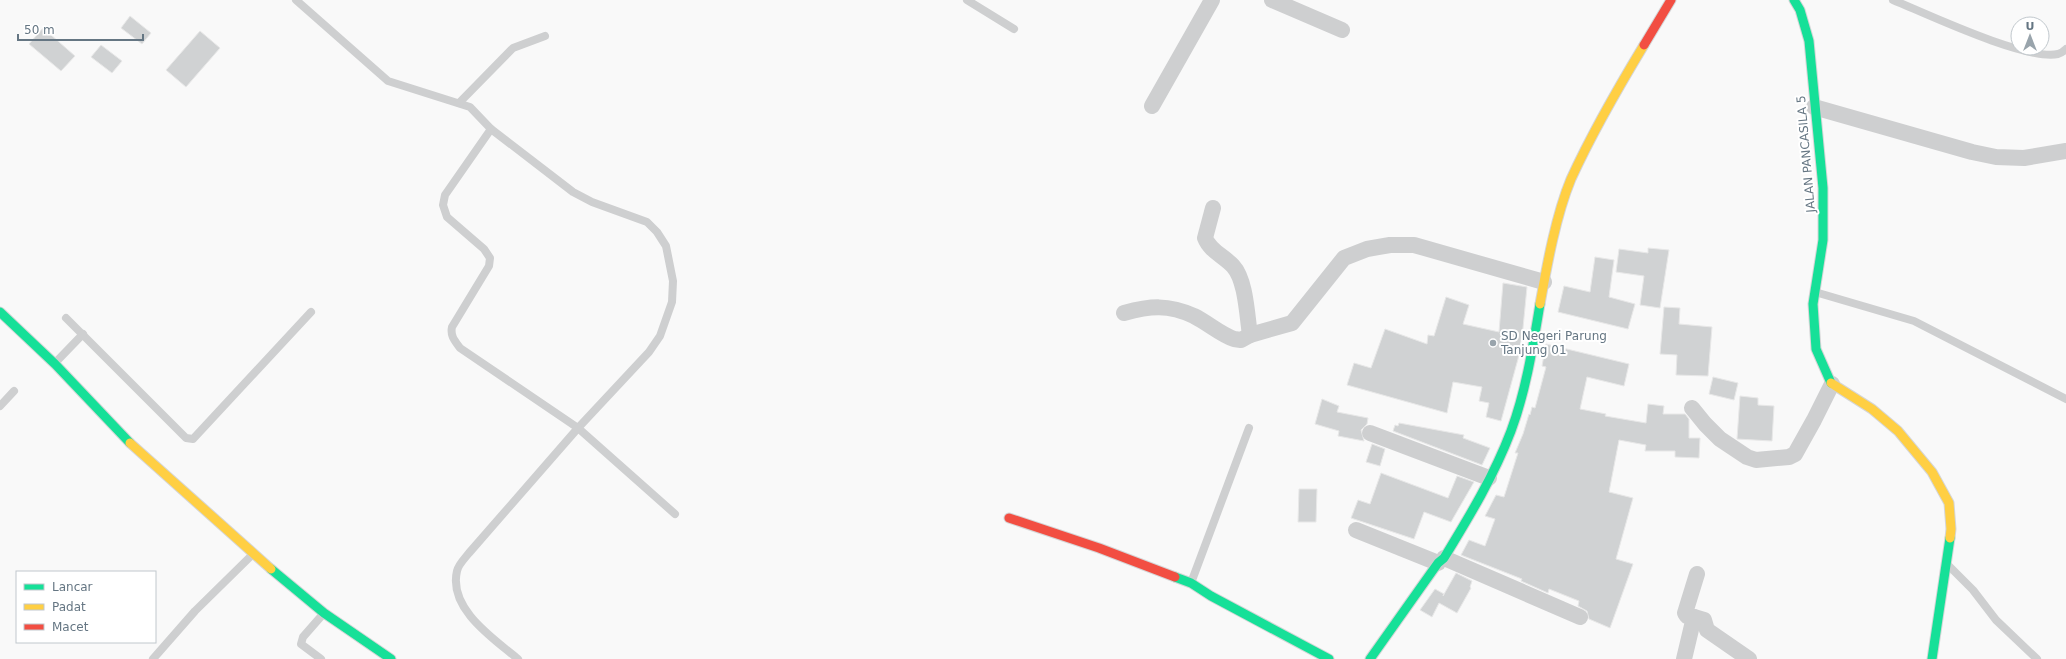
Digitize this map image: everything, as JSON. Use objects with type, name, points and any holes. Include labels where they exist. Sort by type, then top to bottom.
[{"type":"street","points":[[1152,106],[1212,0]]},
{"type":"street","points":[[1272,0],[1342,30]]},
{"type":"street","points":[[1370,659],[1441,561],[1479,501],[1511,431],[1530,362],[1544,282],[1560,210],[1571,180],[1615,93],[1671,0]]},
{"type":"street","name":"JALAN PANCASILA 5","points":[[1794,0],[1800,10],[1809,41],[1814,107],[1823,188],[1823,240],[1813,304],[1816,349],[1832,384]]},
{"type":"street","points":[[1814,107],[1972,152],[1996,157],[2024,158],[2066,151]]},
{"type":"street","points":[[1213,208],[1205,238],[1212,249],[1234,267],[1243,286],[1250,335]]},
{"type":"street","points":[[1124,313],[1149,306],[1169,308],[1193,316],[1234,339],[1241,340],[1250,335],[1292,323],[1344,258],[1374,248],[1390,245],[1414,245],[1544,282]]},
{"type":"street","points":[[0,312],[55,364],[130,443],[253,554],[324,613],[391,659]]},
{"type":"street","points":[[1692,408],[1704,424],[1720,439],[1747,457],[1756,460],[1789,457],[1795,454],[1832,384],[1872,409],[1886,420],[1922,458],[1932,472],[1949,504],[1951,529],[1947,565],[1942,583],[1932,659]]},
{"type":"street","points":[[1370,433],[1489,478]]},
{"type":"street","points":[[1009,518],[1099,548],[1191,583],[1211,596],[1329,659]]},
{"type":"street","points":[[1356,530],[1441,561],[1580,617]]},
{"type":"street","points":[[1697,574],[1685,613],[1687,616],[1704,620],[1707,630],[1749,659]]},
{"type":"street","points":[[1684,659],[1694,617]]},
{"type":"lane","points":[[296,0],[388,81],[470,107],[491,129],[573,192],[592,202],[647,222],[657,232],[666,246],[673,282],[672,302],[660,336],[650,352],[578,428],[469,553],[457,570],[456,585],[461,602],[474,623],[518,659]]},
{"type":"lane","points":[[967,0],[1014,30]]},
{"type":"lane","points":[[1893,0],[1989,40],[2038,54],[2059,54],[2066,50]]},
{"type":"lane","points":[[459,103],[513,48],[546,36]]},
{"type":"lane","points":[[491,129],[445,195],[443,205],[447,217],[484,249],[490,258],[489,266],[458,316],[451,332],[460,348],[578,428],[675,514]]},
{"type":"lane","points":[[1814,291],[1914,321],[2066,399]]},
{"type":"lane","points":[[66,318],[186,438],[193,440],[311,312]]},
{"type":"lane","points":[[55,364],[83,334]]},
{"type":"lane","points":[[0,406],[14,391]]},
{"type":"lane","points":[[1191,583],[1249,428]]},
{"type":"lane","points":[[153,659],[196,611],[253,554]]},
{"type":"lane","points":[[1947,565],[1973,590],[1996,620],[2038,659]]},
{"type":"lane","points":[[321,659],[301,644],[303,637],[324,613]]},
{"type":"building","points":[[130,16],[151,33],[142,44],[121,28]]},
{"type":"building","points":[[43,28],[75,56],[61,71],[29,44]]},
{"type":"building","points":[[200,31],[220,48],[186,87],[166,70]]},
{"type":"building","points":[[101,45],[122,61],[112,73],[91,57]]},
{"type":"building","points":[[1648,248],[1669,250],[1660,308],[1640,305],[1644,276],[1616,272],[1619,249],[1648,253]]},
{"type":"building","points":[[1595,257],[1614,260],[1609,297],[1635,304],[1628,329],[1558,312],[1564,286],[1590,292]]},
{"type":"building","points":[[1503,283],[1527,287],[1518,359],[1501,421],[1486,417],[1489,403],[1479,401],[1482,387],[1453,382],[1447,413],[1347,385],[1354,363],[1371,368],[1385,329],[1427,344],[1428,335],[1434,336],[1446,297],[1469,305],[1463,324],[1499,332]]},
{"type":"building","points":[[1664,307],[1680,308],[1679,324],[1712,327],[1708,376],[1676,375],[1677,355],[1660,354]]},
{"type":"building","points":[[1546,344],[1629,364],[1624,386],[1587,377],[1580,409],[1606,414],[1605,416],[1646,423],[1648,404],[1664,406],[1663,414],[1685,414],[1689,419],[1689,438],[1700,438],[1699,458],[1675,457],[1675,451],[1645,451],[1646,445],[1619,440],[1609,492],[1633,498],[1616,559],[1633,564],[1610,628],[1589,619],[1587,611],[1578,606],[1579,601],[1549,589],[1548,593],[1521,581],[1522,579],[1461,555],[1469,540],[1485,546],[1495,519],[1485,516],[1496,495],[1504,497],[1518,453],[1515,453],[1532,407],[1535,408],[1546,367],[1542,366]]},
{"type":"building","points":[[1713,377],[1738,383],[1734,400],[1709,394]]},
{"type":"building","points":[[1740,396],[1758,398],[1758,405],[1774,406],[1772,441],[1737,439]]},
{"type":"building","points":[[1322,399],[1339,406],[1337,412],[1368,418],[1367,424],[1361,430],[1364,441],[1338,436],[1339,431],[1315,424]]},
{"type":"building","points":[[1399,423],[1464,435],[1463,438],[1490,448],[1482,465],[1393,431],[1395,425],[1398,426]]},
{"type":"building","points":[[1372,444],[1385,449],[1380,466],[1366,462]]},
{"type":"building","points":[[1381,473],[1448,498],[1457,476],[1474,482],[1451,522],[1424,512],[1414,539],[1351,518],[1358,500],[1370,504]]},
{"type":"building","points":[[1299,489],[1317,489],[1316,522],[1298,522]]},
{"type":"building","points":[[1456,573],[1472,581],[1471,588],[1457,613],[1439,603],[1432,617],[1420,610],[1435,589],[1444,594],[1443,596]]},
{"type":"traffic: fast","points":[[1794,0],[1800,10],[1809,41],[1823,188],[1823,240],[1813,304],[1816,349],[1831,383]]},
{"type":"traffic: fast","points":[[1370,659],[1438,563],[1444,558],[1472,512],[1497,464],[1511,431],[1521,400],[1535,336],[1540,304]]},
{"type":"traffic: fast","points":[[0,312],[55,364],[130,443]]},
{"type":"traffic: fast","points":[[1932,659],[1950,538]]},
{"type":"traffic: fast","points":[[271,569],[324,613],[391,659]]},
{"type":"traffic: fast","points":[[1175,577],[1191,583],[1211,596],[1329,659]]},
{"type":"traffic: slow","points":[[1540,304],[1556,224],[1571,179],[1606,111],[1644,45]]},
{"type":"traffic: slow","points":[[1831,383],[1872,409],[1898,431],[1932,472],[1949,503],[1951,529],[1950,538]]},
{"type":"traffic: slow","points":[[130,443],[271,569]]},
{"type":"traffic: jam","points":[[1644,45],[1671,0]]},
{"type":"traffic: jam","points":[[1009,518],[1099,548],[1175,577]]},
{"type":"place","name":"SD Negeri Parung Tanjung 01","points":[[1493,343]]}]
